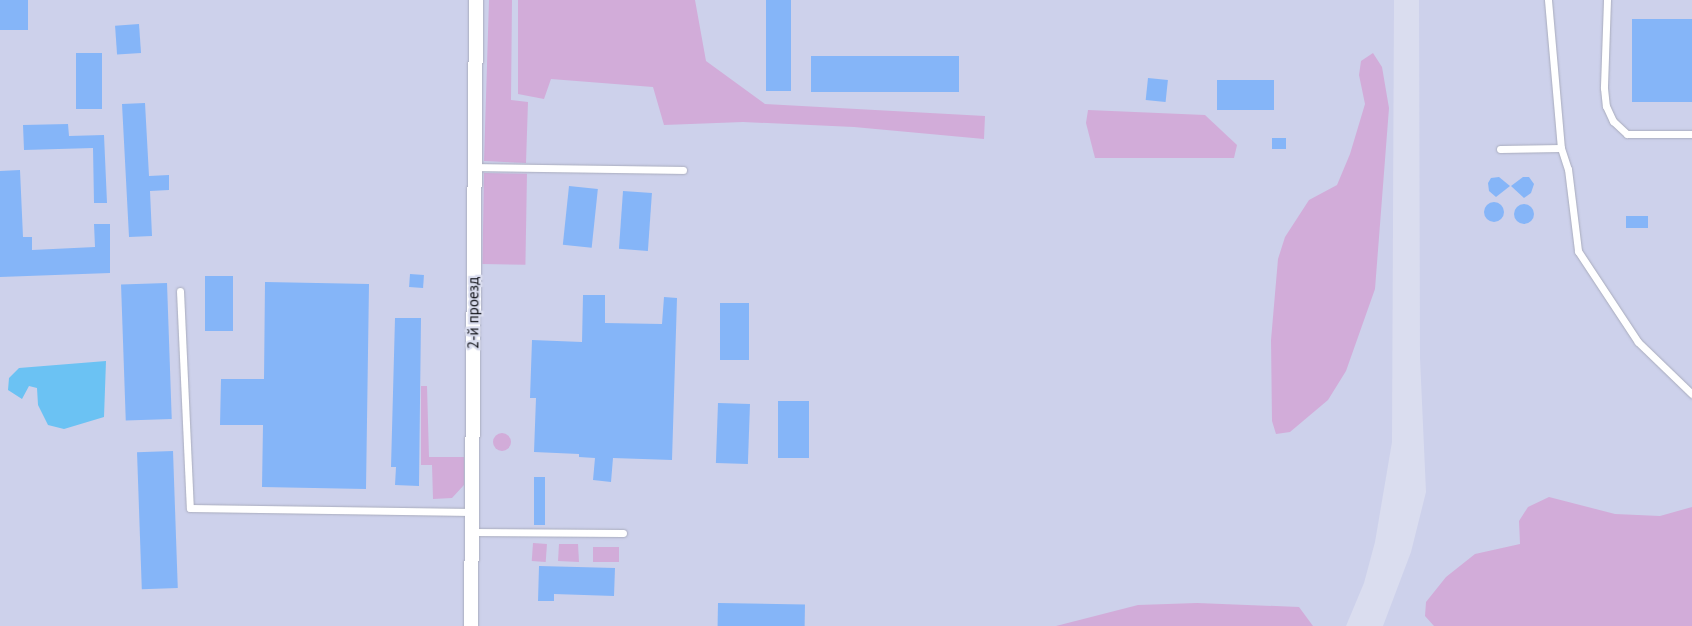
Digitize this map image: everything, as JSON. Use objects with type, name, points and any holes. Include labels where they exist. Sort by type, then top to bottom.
[{"type":"street","name":"2-й проезд","points":[[471,626],[476,0]]},
{"type":"lane","points":[[1548,0],[1561,148],[1568,169],[1571,212],[1578,251],[1638,342],[1692,394]]},
{"type":"lane","points":[[1607,0],[1604,88],[1606,106],[1612,121],[1627,134],[1692,134]]},
{"type":"lane","points":[[1500,149],[1561,148]]},
{"type":"lane","points":[[474,167],[683,170]]},
{"type":"lane","points":[[180,291],[190,508],[472,512]]},
{"type":"lane","points":[[472,532],[623,533]]},
{"type":"shaded area","points":[[0,0],[470,0],[470,626],[0,626]]},
{"type":"shaded area","points":[[482,0],[1394,0],[1392,442],[1375,542],[1364,583],[1346,626],[477,626]]},
{"type":"shaded area","points":[[489,0],[512,0],[511,100],[528,102],[526,163],[484,161]]},
{"type":"shaded area","points":[[518,0],[695,0],[706,61],[765,104],[985,116],[984,139],[854,127],[743,122],[664,125],[653,87],[551,79],[544,99],[518,94]]},
{"type":"shaded area","points":[[1419,0],[1692,0],[1692,626],[1383,626],[1411,552],[1426,492],[1420,358]]},
{"type":"shaded area","points":[[1373,53],[1382,67],[1389,108],[1375,289],[1346,371],[1328,400],[1290,432],[1276,434],[1272,421],[1271,340],[1278,259],[1285,237],[1309,200],[1337,185],[1350,154],[1365,104],[1359,75],[1361,61]]},
{"type":"shaded area","points":[[1088,110],[1205,115],[1237,145],[1234,158],[1095,158],[1086,123]]},
{"type":"shaded area","points":[[484,173],[527,174],[525,265],[482,264]]},
{"type":"shaded area","points":[[421,386],[427,386],[429,457],[464,457],[464,485],[452,498],[433,499],[432,465],[421,465]]},
{"type":"shaded area","points":[[502,433],[508,436],[511,442],[508,448],[502,451],[496,448],[493,442],[496,436]]},
{"type":"shaded area","points":[[1549,497],[1615,514],[1660,516],[1692,507],[1692,626],[1434,626],[1425,616],[1426,602],[1446,577],[1475,554],[1520,544],[1519,521],[1528,507]]},
{"type":"shaded area","points":[[533,543],[547,544],[546,562],[532,561]]},
{"type":"shaded area","points":[[559,544],[578,544],[579,562],[558,561]]},
{"type":"shaded area","points":[[593,547],[619,547],[619,562],[593,562]]},
{"type":"shaded area","points":[[1197,603],[1299,607],[1313,626],[1056,626],[1138,605]]},
{"type":"water","points":[[106,361],[104,417],[64,429],[48,425],[38,405],[37,388],[29,386],[22,399],[8,390],[9,378],[19,368]]},
{"type":"building","points":[[0,0],[28,0],[28,30],[0,30]]},
{"type":"building","points":[[766,0],[791,0],[791,91],[766,91]]},
{"type":"building","points":[[1632,19],[1692,19],[1692,102],[1632,102]]},
{"type":"building","points":[[139,24],[141,53],[117,55],[115,26]]},
{"type":"building","points":[[76,53],[102,53],[102,109],[76,109]]},
{"type":"building","points":[[811,56],[959,56],[959,92],[811,92]]},
{"type":"building","points":[[1148,78],[1168,80],[1166,102],[1146,100]]},
{"type":"building","points":[[1217,80],[1274,80],[1274,110],[1217,110]]},
{"type":"building","points":[[145,103],[149,176],[169,175],[169,190],[150,191],[152,236],[129,237],[122,104]]},
{"type":"building","points":[[68,124],[69,136],[104,135],[107,203],[94,203],[93,148],[24,150],[23,125]]},
{"type":"building","points":[[1272,138],[1286,138],[1286,149],[1272,149]]},
{"type":"building","points":[[20,170],[23,237],[32,237],[32,250],[95,247],[94,224],[110,224],[110,273],[0,277],[0,171]]},
{"type":"building","points":[[1499,177],[1510,186],[1496,197],[1489,191],[1488,183],[1491,178]]},
{"type":"building","points":[[1523,177],[1529,177],[1534,184],[1531,193],[1524,198],[1511,186]]},
{"type":"building","points":[[569,186],[598,189],[592,248],[563,245]]},
{"type":"building","points":[[623,191],[652,193],[648,251],[619,249]]},
{"type":"building","points":[[1494,202],[1501,205],[1504,212],[1501,219],[1494,222],[1487,219],[1484,212],[1487,205]]},
{"type":"building","points":[[1524,204],[1531,207],[1534,214],[1531,221],[1524,224],[1517,221],[1514,214],[1517,207]]},
{"type":"building","points":[[1626,216],[1648,216],[1648,228],[1626,228]]},
{"type":"building","points":[[410,274],[424,275],[423,288],[409,287]]},
{"type":"building","points":[[205,276],[233,276],[233,331],[205,331]]},
{"type":"building","points":[[265,282],[369,284],[366,489],[262,487],[263,425],[220,425],[221,379],[264,379]]},
{"type":"building","points":[[167,283],[172,419],[126,421],[121,285]]},
{"type":"building","points":[[583,295],[605,295],[605,323],[662,324],[664,297],[677,298],[672,460],[613,458],[611,482],[593,480],[595,458],[579,457],[579,454],[534,452],[536,398],[530,398],[532,340],[582,342]]},
{"type":"building","points":[[720,303],[749,303],[749,360],[720,360]]},
{"type":"building","points":[[395,318],[421,318],[419,486],[395,485],[396,467],[391,467]]},
{"type":"building","points":[[778,401],[809,401],[809,458],[778,458]]},
{"type":"building","points":[[718,403],[750,404],[748,464],[716,463]]},
{"type":"building","points":[[173,451],[178,588],[142,589],[137,452]]},
{"type":"building","points":[[534,477],[545,477],[545,525],[534,525]]},
{"type":"building","points":[[539,566],[615,568],[614,596],[554,594],[554,601],[538,601]]},
{"type":"building","points":[[718,603],[805,605],[805,626],[718,626]]}]
